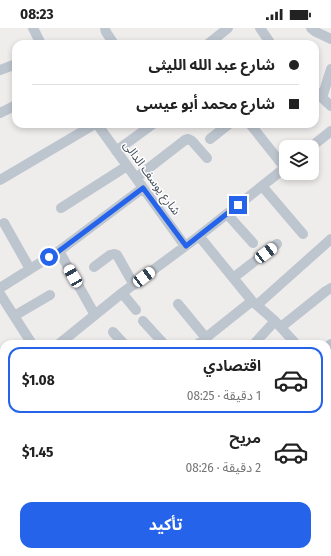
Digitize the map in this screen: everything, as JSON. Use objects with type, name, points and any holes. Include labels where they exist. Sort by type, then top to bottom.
[{"type":"street","points":[[33,28],[39,40]]},
{"type":"street","points":[[105,28],[111,40]]},
{"type":"street","points":[[213,40],[228,28]]},
{"type":"street","points":[[260,28],[266,40]]},
{"type":"street","points":[[311,28],[316,32],[331,38]]},
{"type":"street","points":[[0,70],[12,66]]},
{"type":"street","points":[[331,69],[319,94],[331,106]]},
{"type":"street","points":[[0,113],[12,107]]},
{"type":"street","points":[[0,180],[89,128]]},
{"type":"street","name":"شارع يوسف الدالى","points":[[99,128],[186,246]]},
{"type":"street","points":[[116,151],[148,128]]},
{"type":"street","points":[[210,139],[224,128]]},
{"type":"street","points":[[253,128],[279,159]]},
{"type":"street","points":[[319,141],[331,131]]},
{"type":"street","points":[[136,178],[188,139],[192,141],[207,158]]},
{"type":"street","points":[[61,208],[127,166]]},
{"type":"street","points":[[64,340],[279,173]]},
{"type":"street","points":[[262,186],[303,234]]},
{"type":"street","points":[[0,288],[59,251],[143,188]]},
{"type":"street","points":[[227,214],[253,243]]},
{"type":"street","points":[[4,223],[30,269]]},
{"type":"street","points":[[199,236],[254,303],[278,324],[292,340]]},
{"type":"street","points":[[203,340],[254,303],[331,239]]},
{"type":"street","points":[[233,278],[277,244]]},
{"type":"street","points":[[59,251],[95,315]]},
{"type":"street","points":[[94,267],[110,254],[117,255],[134,285]]},
{"type":"street","points":[[259,340],[278,324],[331,288]]},
{"type":"street","points":[[0,294],[29,340]]},
{"type":"street","points":[[122,294],[136,310]]},
{"type":"street","points":[[14,316],[50,295]]},
{"type":"street","points":[[178,304],[201,340]]},
{"type":"street","points":[[143,321],[160,340]]},
{"type":"street","points":[[113,332],[120,340]]},
{"type":"route","points":[[49,257],[143,188],[186,246],[238,205]]}]
